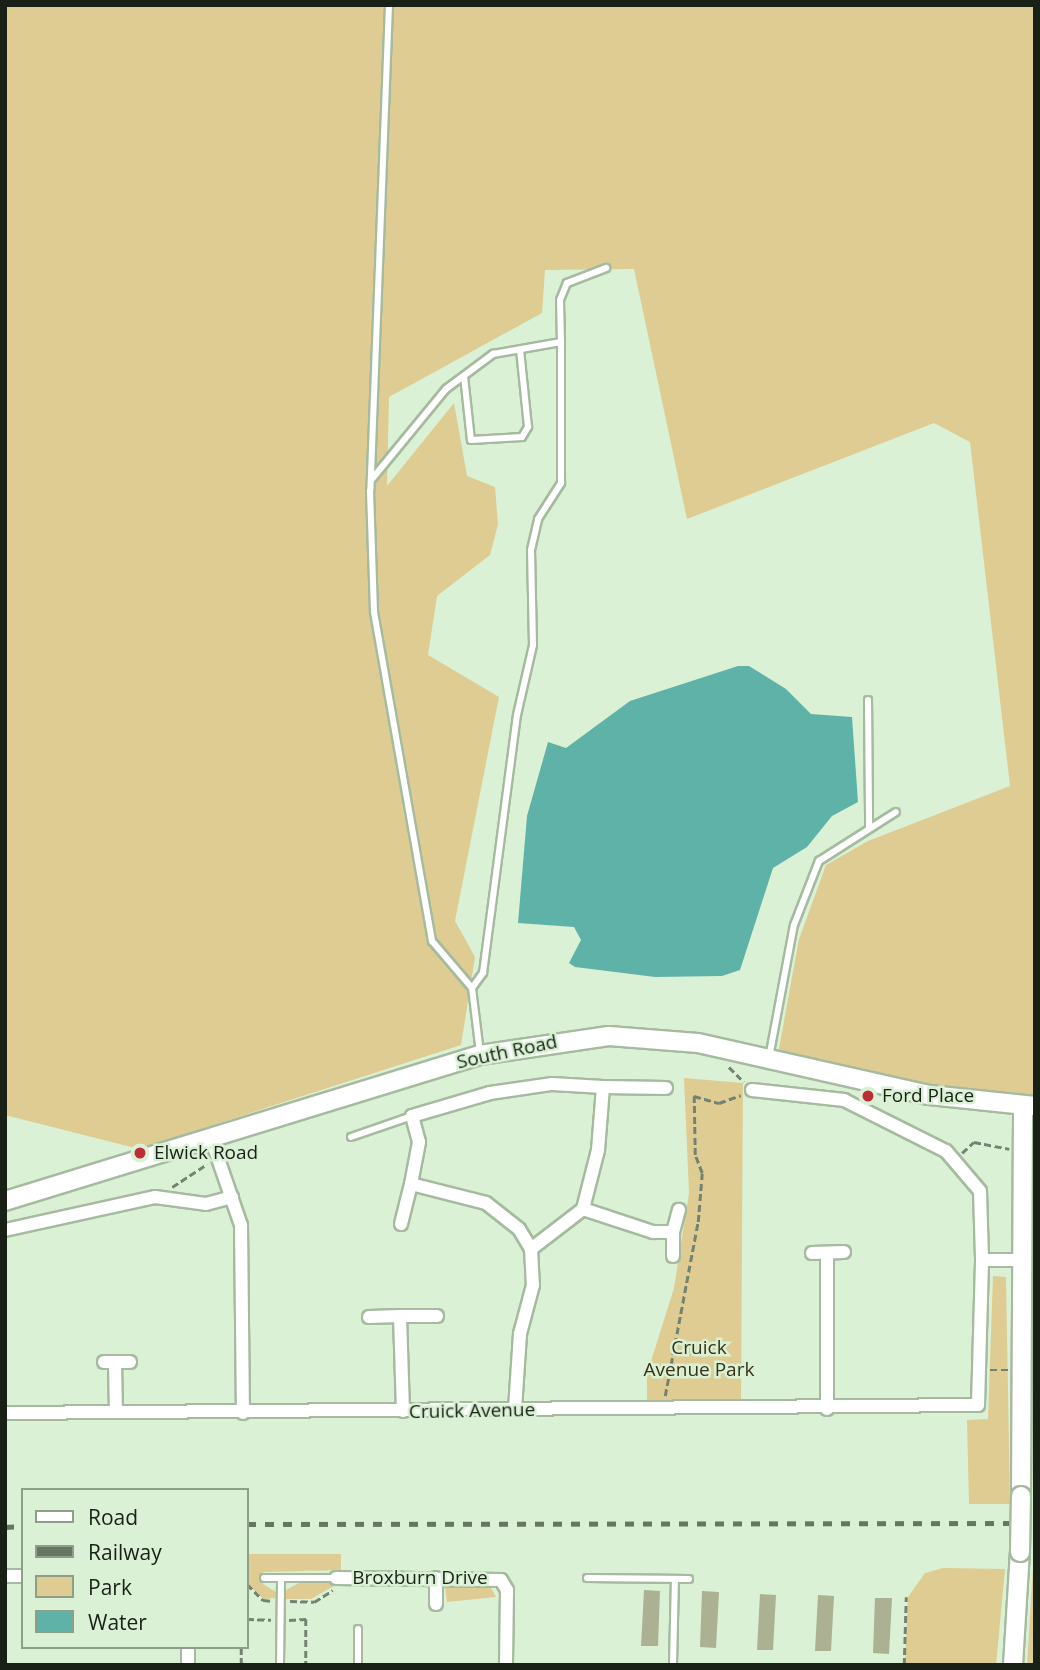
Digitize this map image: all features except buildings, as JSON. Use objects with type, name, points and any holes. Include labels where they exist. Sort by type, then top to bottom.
[{"type":"main road","name":"South Road","points":[[5,1201],[212,1141],[480,1055],[610,1036],[698,1043],[929,1096],[1029,1105]]},
{"type":"main road","points":[[1013,1665],[1020,1552],[1027,1335],[1018,1260],[1019,1215],[1028,1151],[1029,1105]]},
{"type":"street","points":[[401,1224],[419,1142],[412,1116],[490,1093],[552,1084],[666,1088]]},
{"type":"street","points":[[531,1249],[583,1209],[598,1150],[603,1087]]},
{"type":"street","points":[[752,1090],[844,1100],[957,1158],[980,1191],[982,1260],[1018,1260]]},
{"type":"street","points":[[212,1141],[241,1225],[243,1413]]},
{"type":"street","points":[[411,1184],[485,1203],[519,1229],[531,1249],[533,1285],[520,1334],[515,1410]]},
{"type":"street","points":[[5,1230],[155,1197],[206,1204],[232,1197]]},
{"type":"street","points":[[583,1209],[628,1227],[673,1232]]},
{"type":"street","points":[[673,1256],[673,1232],[679,1210]]},
{"type":"street","points":[[812,1254],[844,1252]]},
{"type":"street","points":[[827,1253],[827,1409]]},
{"type":"street","name":"Cruick Avenue","points":[[5,1413],[827,1409],[978,1405],[982,1260]]},
{"type":"street","points":[[400,1316],[403,1411]]},
{"type":"street","points":[[369,1317],[437,1316]]},
{"type":"street","points":[[116,1412],[109,1362],[130,1362]]},
{"type":"street","points":[[436,1577],[436,1604]]},
{"type":"street","name":"Broxburn Drive","points":[[339,1581],[436,1577],[501,1580],[507,1590],[506,1665]]},
{"type":"lane","points":[[389,5],[371,480],[374,612],[415,868],[432,941],[472,988],[480,1055]]},
{"type":"lane","points":[[472,988],[483,974],[517,715],[533,645],[531,550],[538,519],[561,483],[560,300],[567,283],[606,268]]},
{"type":"lane","points":[[371,480],[446,389],[493,354],[561,342]]},
{"type":"lane","points":[[464,376],[471,440],[522,437],[528,428],[520,349]]},
{"type":"lane","points":[[868,700],[869,827]]},
{"type":"lane","points":[[769,1060],[786,959],[807,884],[827,851],[896,812]]},
{"type":"lane","points":[[351,1137],[412,1116]]},
{"type":"lane","points":[[264,1578],[339,1581]]},
{"type":"lane","points":[[280,1665],[281,1578]]},
{"type":"lane","points":[[587,1578],[689,1579]]},
{"type":"lane","points":[[673,1665],[675,1579]]},
{"type":"lane","points":[[358,1629],[358,1665]]},
{"type":"path","points":[[662,1409],[698,1222],[702,1174],[695,1155],[694,1096],[719,1103],[752,1090]]},
{"type":"path","points":[[957,1158],[974,1142],[1028,1151]]},
{"type":"path","points":[[986,1370],[1010,1370]]},
{"type":"path","points":[[248,1585],[263,1600],[313,1602],[339,1581]]},
{"type":"path","points":[[904,1665],[906,1597]]},
{"type":"path","points":[[248,1619],[275,1620]]},
{"type":"path","points":[[289,1620],[306,1619],[306,1665]]},
{"type":"green space","points":[[5,5],[1035,5],[1035,1098],[925,1086],[778,1054],[799,939],[826,865],[868,841],[1010,786],[970,442],[934,423],[687,519],[634,269],[545,270],[542,313],[389,397],[387,486],[454,403],[467,476],[495,487],[498,524],[490,555],[437,596],[428,655],[499,697],[455,921],[475,957],[461,1045],[139,1149],[5,1115]]},
{"type":"green space","name":"Cruick Avenue Park","points":[[684,1078],[743,1083],[741,1401],[647,1401],[647,1374],[674,1288],[689,1193]]},
{"type":"green space","points":[[993,1276],[1006,1277],[1010,1504],[969,1504],[967,1420],[988,1419]]},
{"type":"green space","points":[[1034,1552],[1035,1665],[1027,1665]]},
{"type":"green space","points":[[248,1554],[341,1554],[341,1570],[263,1572],[263,1584],[276,1592],[276,1598],[264,1599],[248,1585]]},
{"type":"green space","points":[[943,1568],[1005,1569],[996,1665],[905,1665],[908,1597],[925,1573]]},
{"type":"green space","points":[[299,1583],[339,1583],[311,1599],[286,1599],[286,1590]]},
{"type":"green space","points":[[445,1588],[491,1588],[496,1597],[447,1602]]},
{"type":"water","points":[[738,666],[749,666],[786,689],[811,714],[852,717],[858,802],[832,816],[807,847],[773,868],[740,970],[722,976],[655,977],[575,967],[569,963],[581,940],[574,927],[518,923],[527,816],[548,742],[566,748],[630,701]]},
{"type":"railway","points":[[248,1524],[1035,1523]]},
{"type":"railway","points":[[5,1527],[21,1526]]},
{"type":"place","name":"Ford Place","points":[[868,1096]]},
{"type":"place","name":"Elwick Road","points":[[140,1153]]}]
